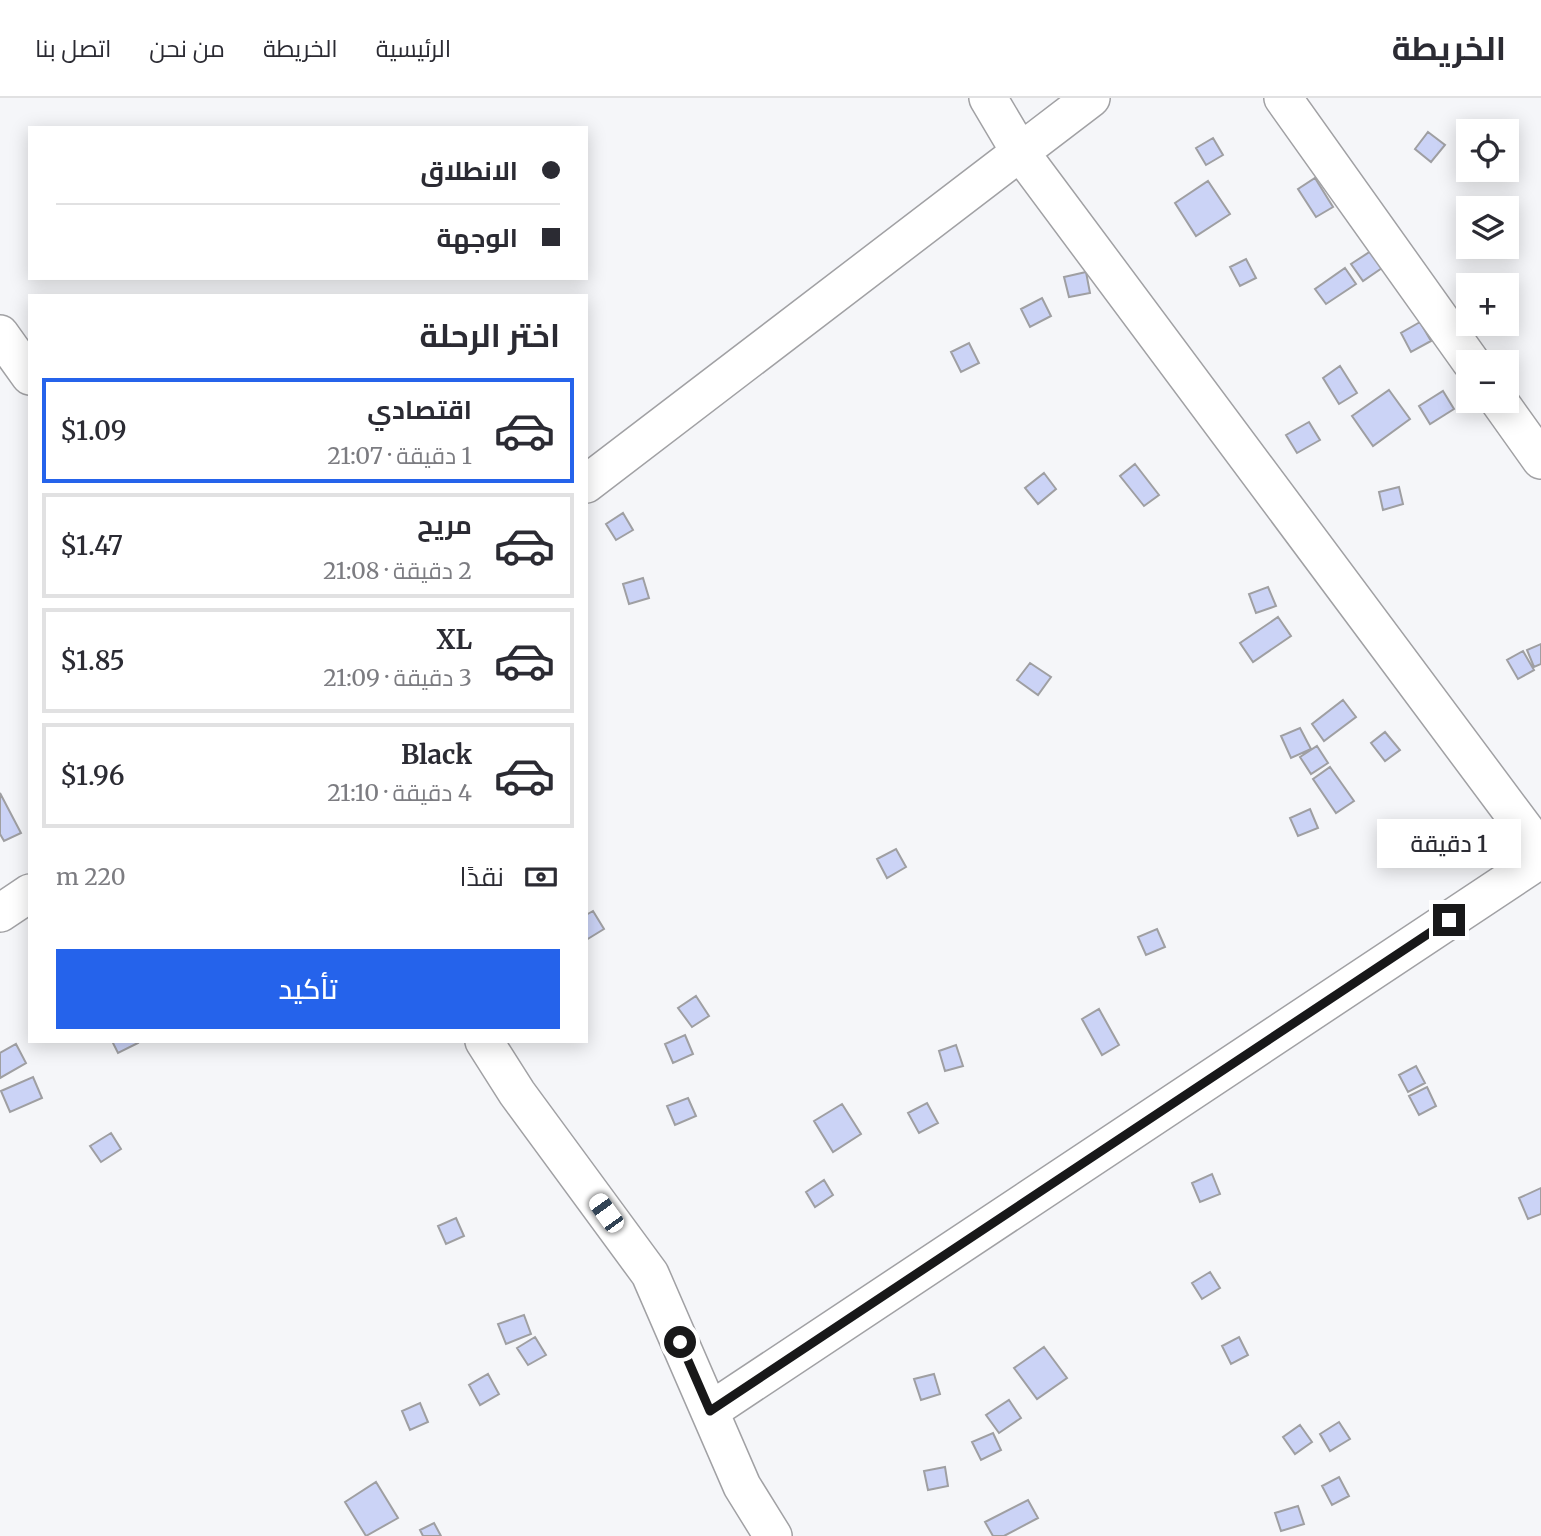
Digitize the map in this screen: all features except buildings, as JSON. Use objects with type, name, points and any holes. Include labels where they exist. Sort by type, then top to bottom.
[{"type":"street","points":[[988,98],[1020,152],[1541,851]]},
{"type":"street","points":[[588,482],[1091,98]]},
{"type":"street","points":[[1283,98],[1462,350]]},
{"type":"street","points":[[0,334],[28,373]]},
{"type":"street","points":[[1508,413],[1541,460]]},
{"type":"street","points":[[710,1411],[1541,859]]},
{"type":"street","points":[[0,914],[28,894]]},
{"type":"street","points":[[485,1043],[517,1093],[650,1273],[742,1486],[773,1536]]},
{"type":"route","points":[[680,1342],[710,1411],[1449,920]]}]
